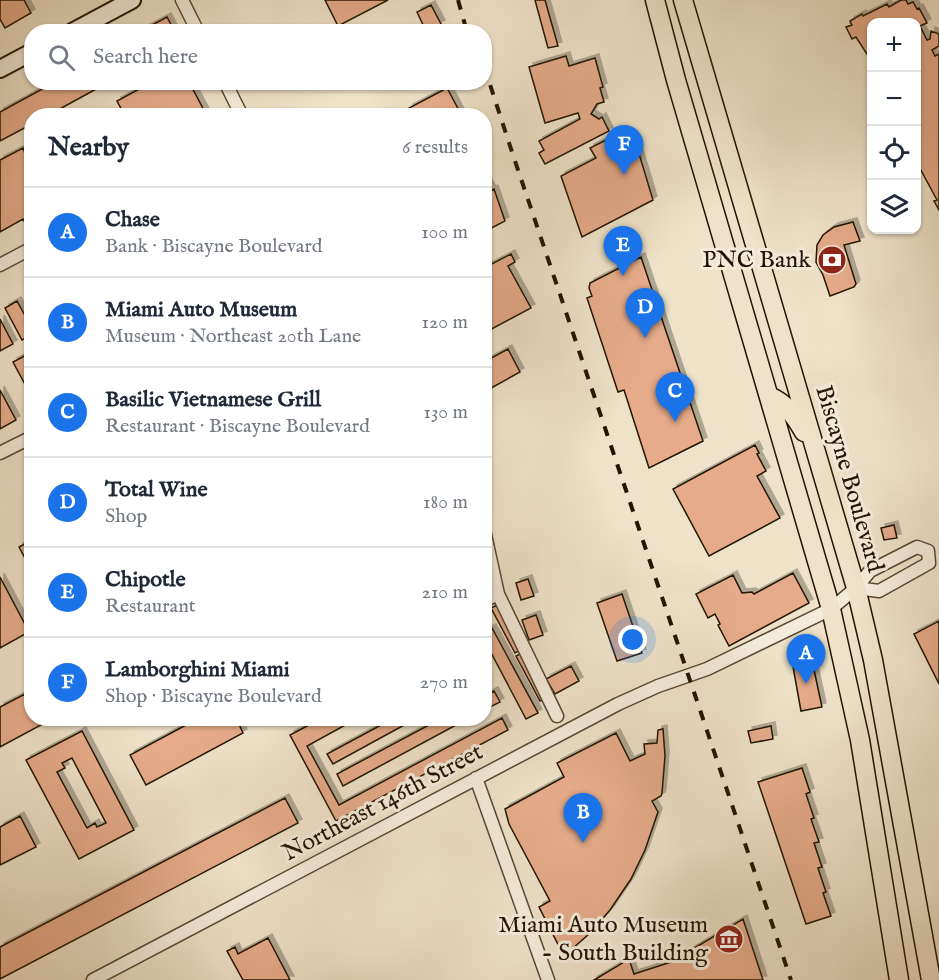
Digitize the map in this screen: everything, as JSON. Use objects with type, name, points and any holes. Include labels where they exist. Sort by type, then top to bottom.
[{"type":"main road","points":[[655,0],[676,80],[831,609],[860,740],[899,980]]},
{"type":"main road","name":"Biscayne Boulevard","points":[[684,0],[856,588],[873,660],[931,980]]},
{"type":"main road","points":[[676,80],[703,71]]},
{"type":"main road","points":[[751,332],[776,373],[784,382],[797,388]]},
{"type":"main road","points":[[769,396],[785,405],[795,416],[816,452]]},
{"type":"street","points":[[87,24],[132,0]]},
{"type":"street","points":[[182,0],[194,24]]},
{"type":"street","points":[[0,69],[24,56]]},
{"type":"street","points":[[229,90],[238,108]]},
{"type":"street","points":[[0,265],[24,252]]},
{"type":"street","points":[[0,453],[24,440]]},
{"type":"street","name":"Northeast 146th Street","points":[[93,980],[618,704],[717,664],[831,609],[856,588],[870,571],[918,547],[928,551],[929,563],[879,591],[856,588]]},
{"type":"street","points":[[492,570],[498,594],[557,716]]},
{"type":"street","points":[[492,597],[498,594]]},
{"type":"street","points":[[476,778],[548,980]]},
{"type":"building","points":[[0,0],[24,0],[31,13],[5,28],[0,19]]},
{"type":"building","points":[[325,0],[388,0],[342,24],[337,24]]},
{"type":"building","points":[[535,0],[545,0],[558,46],[548,48]]},
{"type":"building","points":[[901,0],[906,0],[908,4],[913,2],[927,23],[921,26],[921,18],[867,18],[867,54],[856,37],[852,39],[846,27],[852,25],[850,21],[862,14],[863,16],[887,4],[889,7]]},
{"type":"building","points":[[431,5],[441,24],[423,24],[417,12]]},
{"type":"building","points":[[167,17],[171,24],[154,24]]},
{"type":"building","points":[[921,28],[927,40],[930,39],[931,31],[939,34],[939,46],[932,50],[935,56],[939,54],[939,210],[934,201],[937,200],[921,170]]},
{"type":"building","points":[[566,56],[569,66],[595,58],[603,87],[600,88],[604,102],[597,104],[591,114],[599,119],[602,117],[609,131],[545,164],[539,153],[544,150],[539,141],[580,119],[578,113],[545,123],[529,67]]},
{"type":"building","points":[[40,90],[94,90],[62,108],[24,108],[24,128],[0,141],[0,112]]},
{"type":"building","points":[[137,90],[193,90],[203,108],[121,108],[117,101]]},
{"type":"building","points":[[443,90],[448,90],[458,108],[409,108]]},
{"type":"building","points":[[616,135],[620,144],[634,137],[653,200],[582,237],[561,176],[596,158],[590,148]]},
{"type":"building","points":[[23,148],[24,221],[23,219],[0,232],[0,160]]},
{"type":"building","points":[[494,189],[505,221],[492,228],[492,190]]},
{"type":"building","name":"PNC Bank","points":[[853,222],[860,241],[844,245],[856,284],[854,287],[830,296],[816,262],[817,245],[823,235],[834,227]]},
{"type":"building","points":[[511,254],[515,262],[508,266],[531,308],[492,329],[492,264]]},
{"type":"building","points":[[641,257],[703,441],[649,468],[624,390],[618,392],[587,298],[592,296],[590,283]]},
{"type":"building","points":[[17,301],[24,314],[24,339],[22,340],[5,308]]},
{"type":"building","points":[[0,319],[13,344],[0,351]]},
{"type":"building","points":[[508,349],[520,372],[492,388],[492,358]]},
{"type":"building","points":[[24,356],[24,382],[13,362]]},
{"type":"building","points":[[0,390],[16,420],[0,429]]},
{"type":"building","points":[[755,445],[766,471],[757,476],[780,518],[709,556],[673,489]]},
{"type":"building","points":[[894,525],[897,538],[884,540],[881,528]]},
{"type":"building","points":[[24,544],[24,556],[19,547]]},
{"type":"building","points":[[793,573],[809,603],[729,646],[715,614],[708,618],[696,594],[733,575],[742,593],[752,592],[754,594]]},
{"type":"building","points":[[0,577],[24,623],[24,635],[0,648]]},
{"type":"building","points":[[528,579],[534,596],[521,600],[516,583]]},
{"type":"building","points":[[622,594],[642,653],[617,661],[597,603]]},
{"type":"building","points":[[497,605],[520,650],[515,653],[492,610]]},
{"type":"building","points":[[536,615],[543,635],[529,640],[522,620]]},
{"type":"building","points":[[939,621],[939,684],[914,634]]},
{"type":"building","points":[[492,628],[538,713],[526,719],[492,655]]},
{"type":"building","points":[[522,653],[545,699],[540,701],[516,656]]},
{"type":"building","points":[[811,656],[822,707],[801,711],[792,661]]},
{"type":"building","points":[[571,666],[579,681],[555,694],[546,679]]},
{"type":"building","points":[[494,691],[500,702],[492,706],[492,692]]},
{"type":"building","points":[[24,695],[24,726],[39,726],[0,747],[0,707]]},
{"type":"building","points":[[502,718],[508,730],[336,821],[290,735],[307,726],[343,726],[307,746],[339,805],[487,726],[492,726],[492,723]]},
{"type":"building","points":[[184,726],[240,726],[243,733],[146,785],[130,755]]},
{"type":"building","points":[[379,726],[402,726],[333,764],[327,754]]},
{"type":"building","points":[[427,726],[454,726],[343,786],[337,774]]},
{"type":"building","points":[[771,726],[773,739],[751,743],[748,731]]},
{"type":"building","points":[[663,729],[665,756],[662,793],[652,801],[658,812],[645,850],[631,879],[610,910],[589,934],[564,956],[539,907],[550,901],[509,824],[505,809],[564,777],[557,763],[616,733],[630,761],[645,754],[644,744],[657,743],[658,730]]},
{"type":"building","points":[[82,731],[134,830],[79,859],[26,760]],"holes":[[[72,758],[106,823],[97,827],[95,823],[87,828],[57,772],[65,768],[62,763]]]},
{"type":"building","points":[[802,768],[810,792],[806,794],[814,818],[811,819],[819,842],[814,843],[822,867],[818,868],[831,916],[806,924],[758,782]]},
{"type":"building","points":[[285,798],[298,823],[0,979],[0,947]]},
{"type":"building","points":[[20,816],[36,847],[0,865],[0,827]]},
{"type":"building","name":"Miami Auto Museum - South Building","points":[[743,919],[763,980],[594,980],[629,959],[634,974],[671,962]]},
{"type":"building","points":[[268,938],[290,980],[243,980],[227,951],[235,947],[238,954]]},
{"type":"railway","points":[[458,0],[465,24]]},
{"type":"railway","points":[[492,90],[791,980]]},
{"type":"place","name":"Lamborghini Miami","points":[[624,175]]},
{"type":"place","name":"PNC Bank","points":[[832,260]]},
{"type":"place","name":"Chipotle","points":[[623,276]]},
{"type":"place","name":"Total Wine","points":[[645,338]]},
{"type":"place","name":"Basilic Vietnamese Grill","points":[[675,422]]},
{"type":"place","name":"Chase","points":[[806,684]]},
{"type":"place","name":"Miami Auto Museum","points":[[583,843]]},
{"type":"place","name":"Miami Auto Museum - South Building","points":[[729,939]]}]
